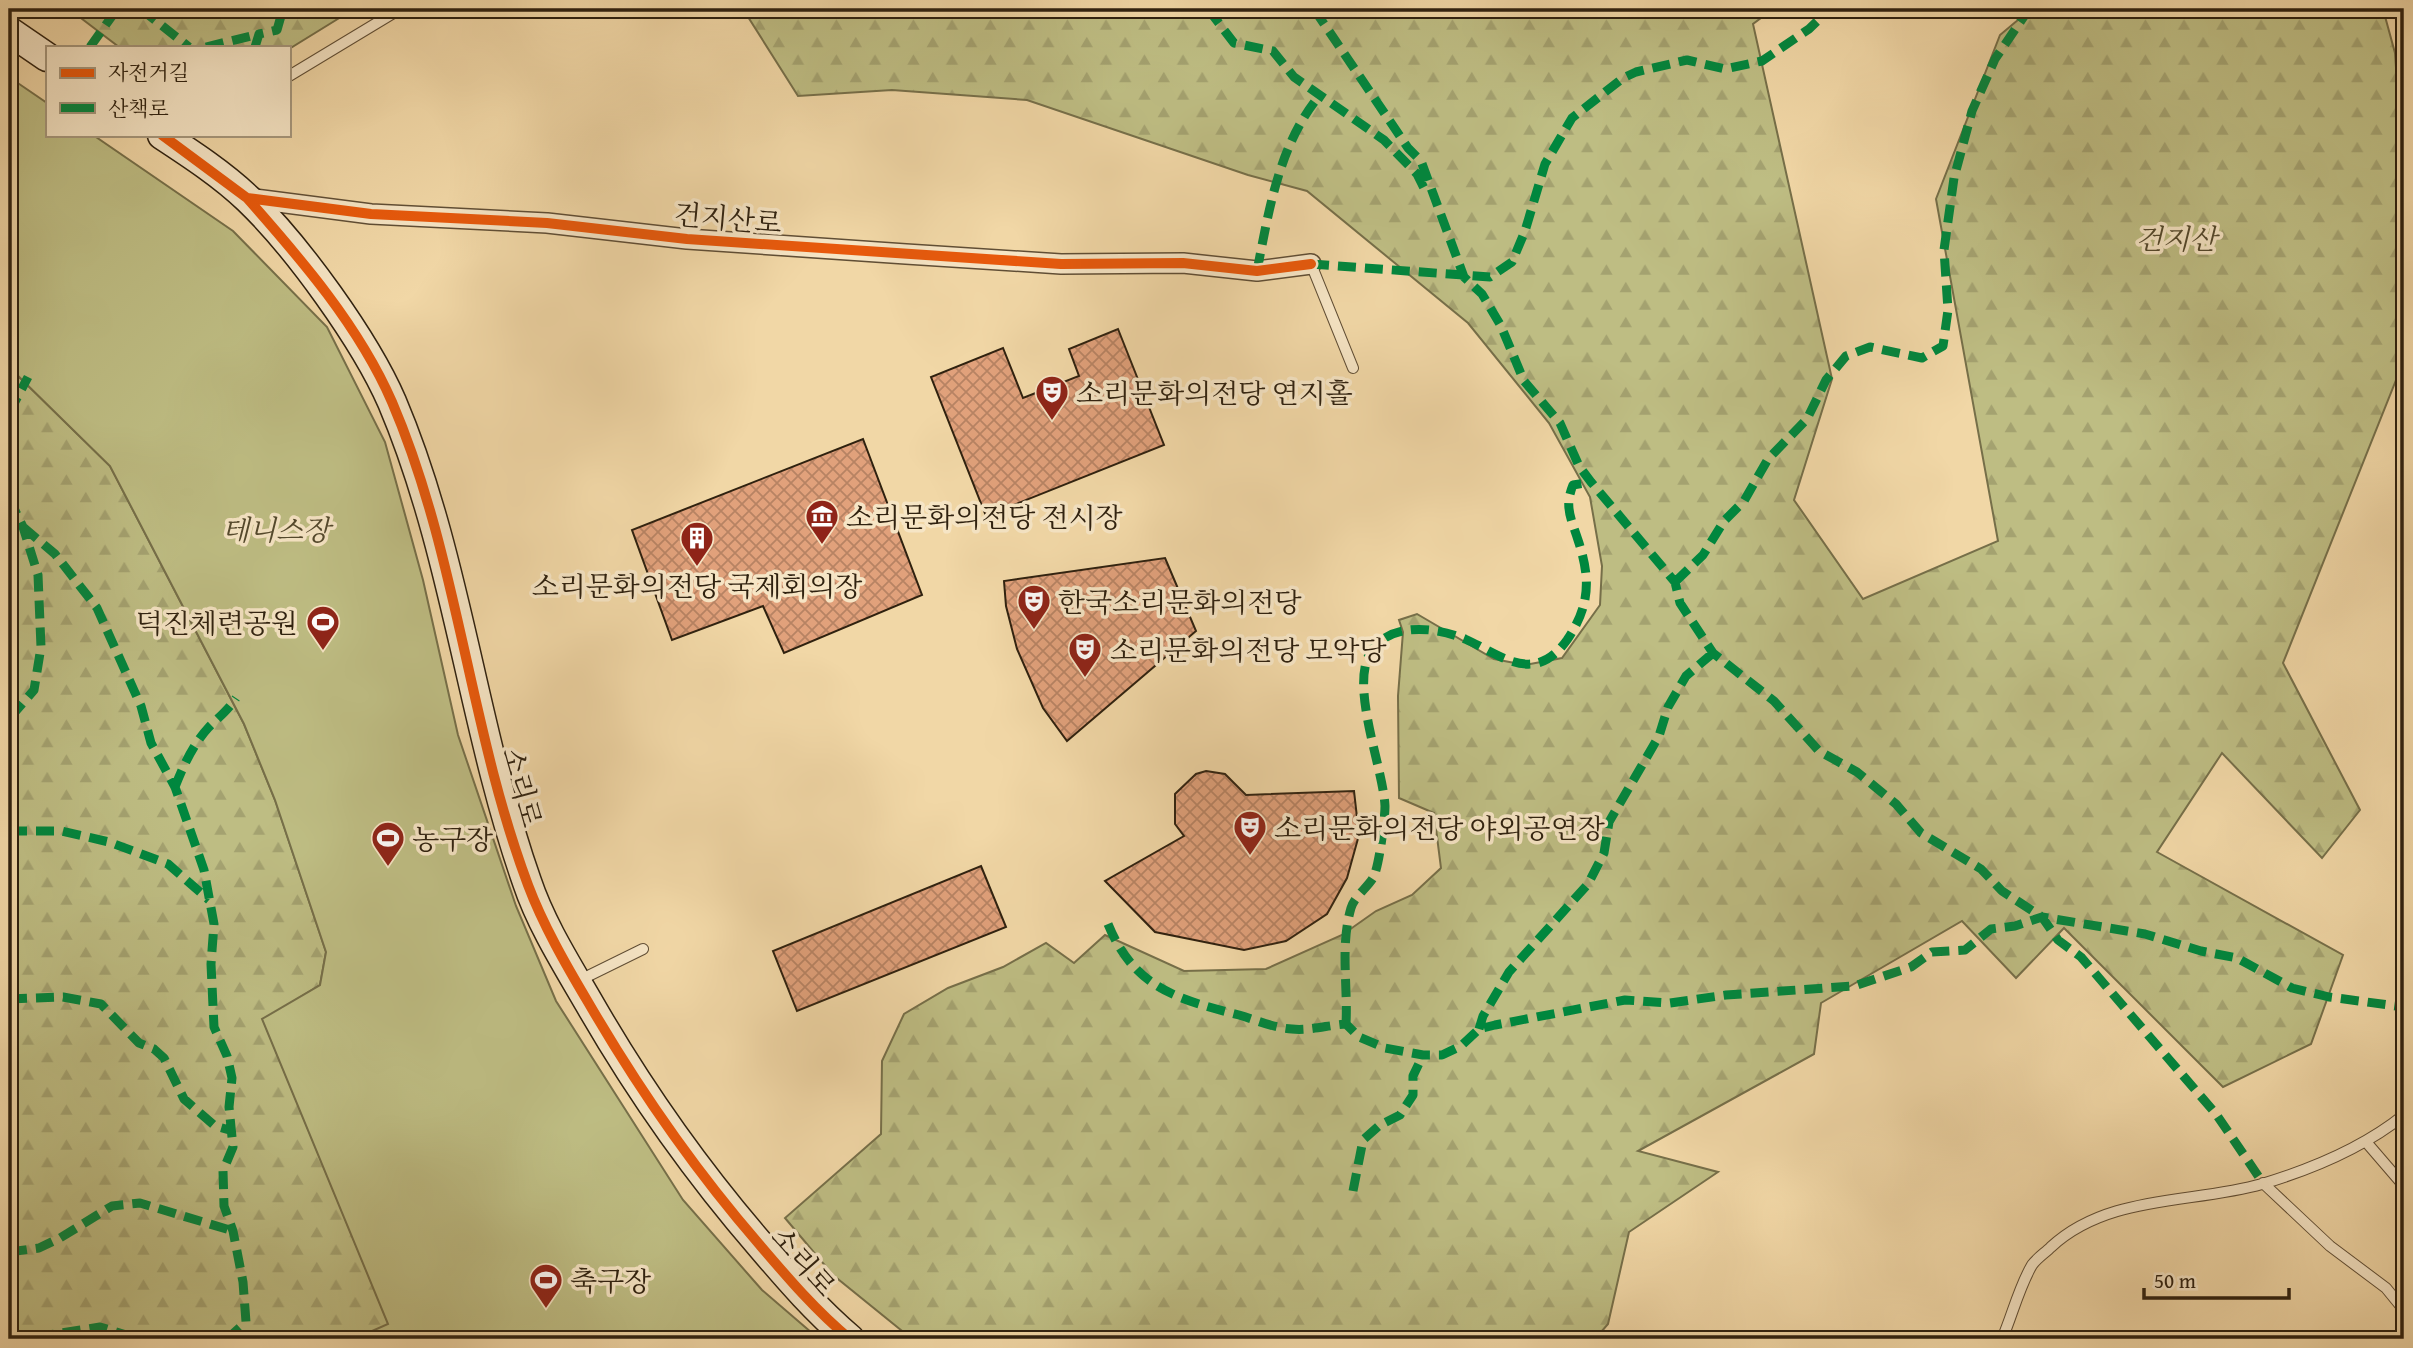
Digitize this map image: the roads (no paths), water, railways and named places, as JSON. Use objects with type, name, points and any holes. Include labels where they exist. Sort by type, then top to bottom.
[{"type":"street","points":[[9,31],[46,56]]},
{"type":"street","name":"건지산로","points":[[174,137],[247,198],[371,214],[547,223],[687,239],[1061,264],[1183,263],[1257,271],[1311,264]]},
{"type":"street","name":"소리로","points":[[247,198],[313,277],[356,335],[391,400],[423,487],[504,808],[528,886],[576,982],[617,1052],[704,1179],[817,1311],[850,1339]]},
{"type":"lane","points":[[290,75],[400,9]]},
{"type":"lane","name":"건지산로","points":[[1311,264],[1353,368]]},
{"type":"lane","points":[[576,982],[643,948]]},
{"type":"lane","points":[[2002,1339],[2033,1264],[2060,1239],[2096,1217],[2133,1205],[2207,1197],[2263,1183],[2367,1143],[2404,1115]]},
{"type":"lane","points":[[2367,1143],[2404,1186]]},
{"type":"lane","points":[[2263,1183],[2330,1246],[2386,1288],[2404,1310]]},
{"type":"place","name":"소리문화의전당 연지홀","points":[[1052,422]]},
{"type":"place","name":"소리문화의전당 전시장","points":[[822,546]]},
{"type":"place","name":"소리문화의전당 국제회의장","points":[[697,568]]},
{"type":"place","name":"한국소리문화의전당","points":[[1034,631]]},
{"type":"place","name":"덕진체련공원","points":[[323,652]]},
{"type":"place","name":"소리문화의전당 모악당","points":[[1085,679]]},
{"type":"place","name":"소리문화의전당 야외공연장","points":[[1250,857]]},
{"type":"place","name":"농구장","points":[[388,868]]},
{"type":"place","name":"축구장","points":[[546,1310]]},
{"type":"park label","name":"건지산","points":[[2176,238]]},
{"type":"park label","name":"테니스장","points":[[276,529]]}]
